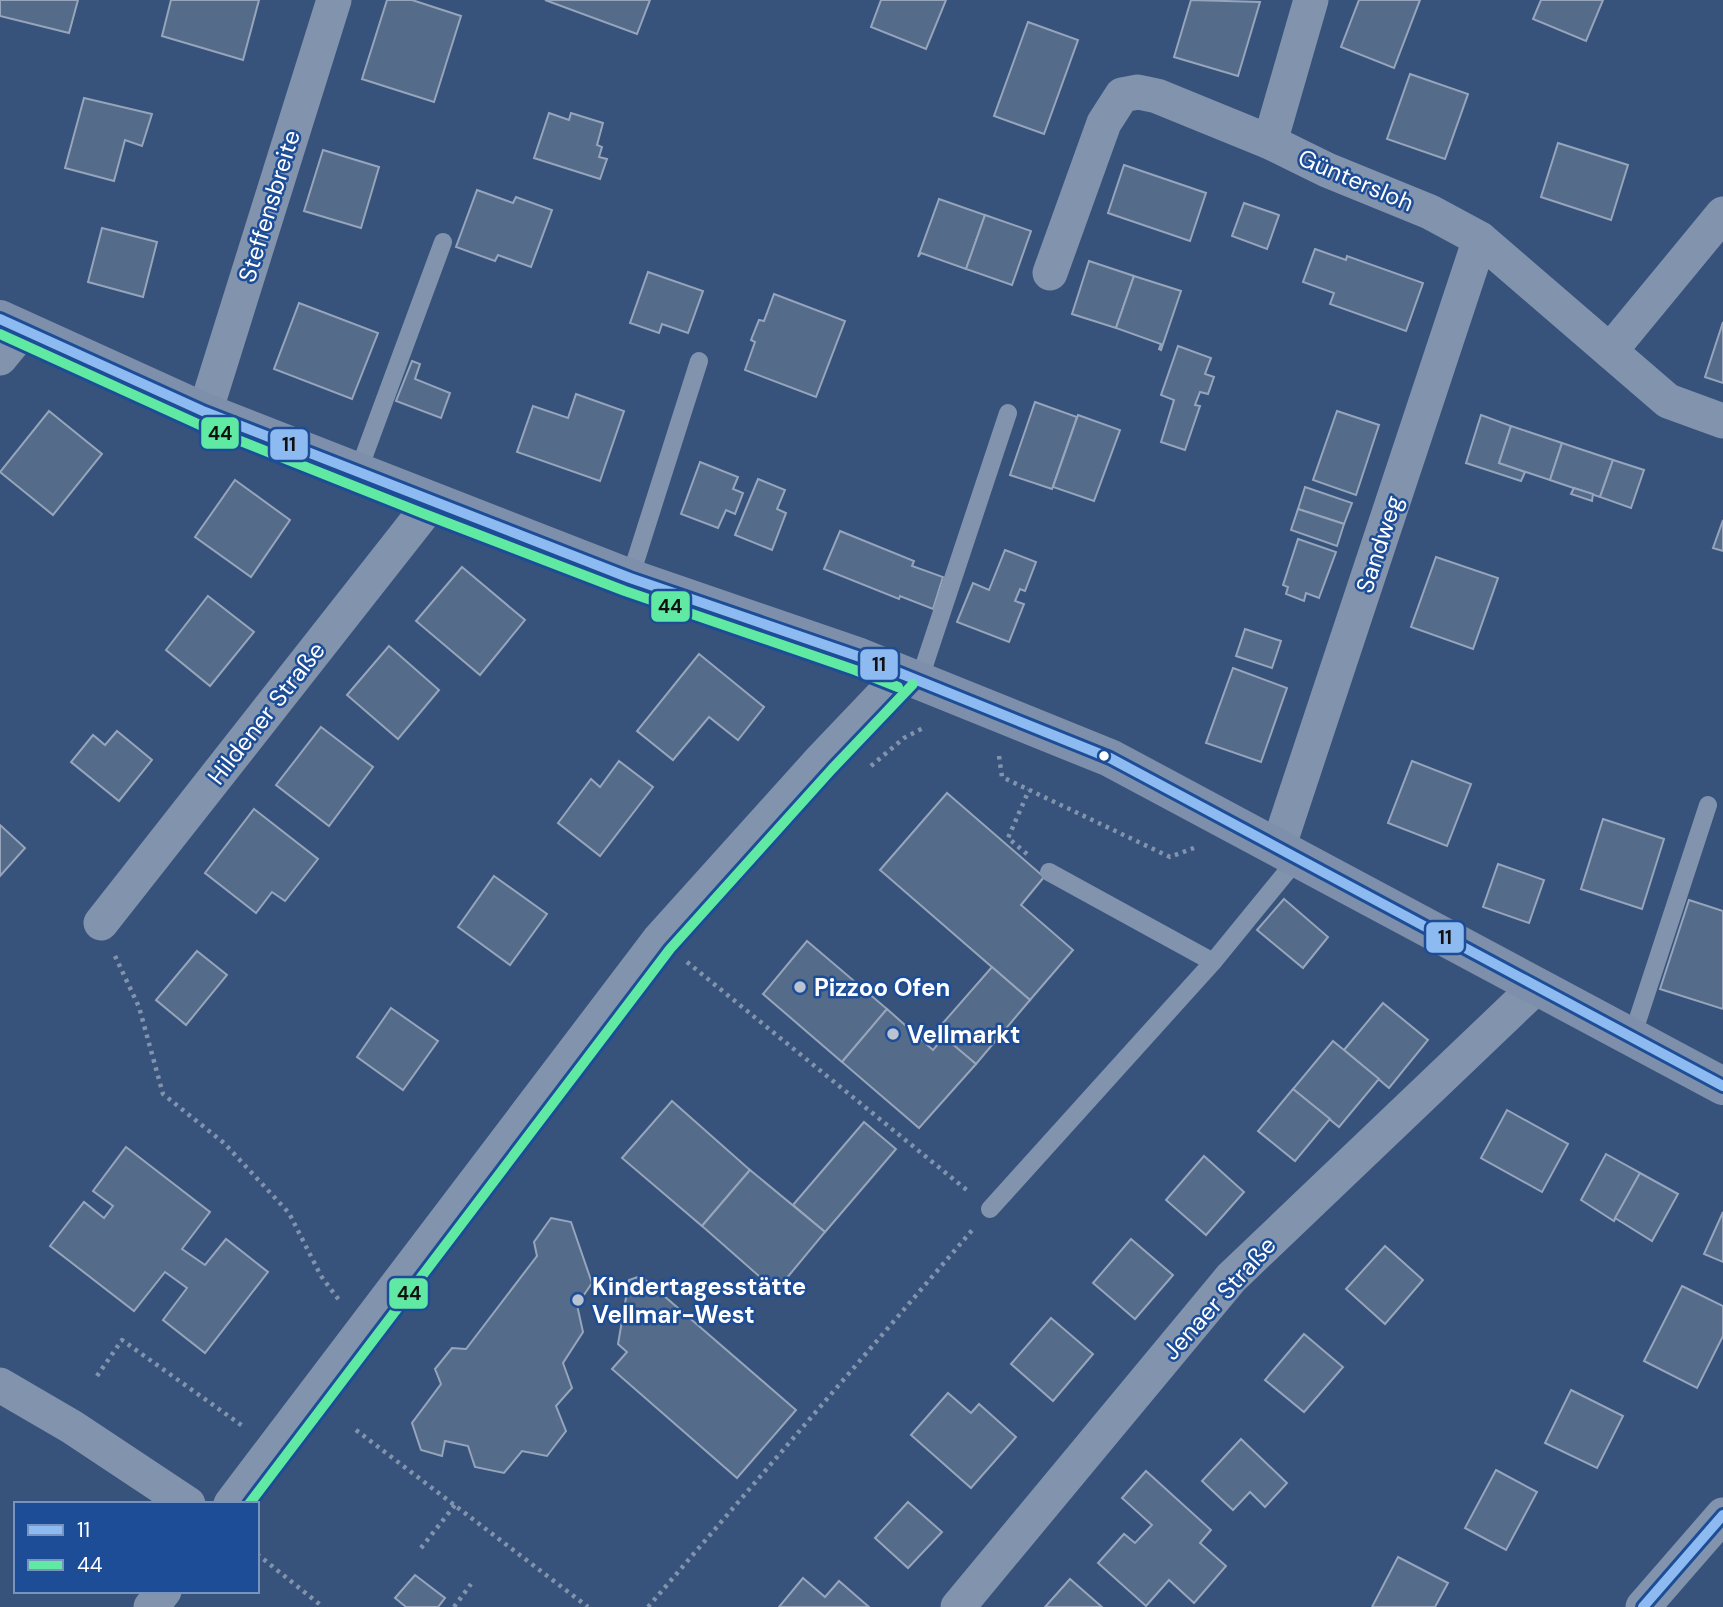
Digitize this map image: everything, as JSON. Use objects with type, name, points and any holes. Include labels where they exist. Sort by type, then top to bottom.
[{"type":"street","name":"Steffensbreite","points":[[205,412],[334,0]]},
{"type":"street","points":[[1270,142],[1311,0]]},
{"type":"street","name":"Güntersloh","points":[[1049,273],[1104,123],[1122,95],[1138,92],[1157,96],[1430,212],[1480,239],[1668,401],[1723,421]]},
{"type":"street","points":[[1610,351],[1723,215]]},
{"type":"street","name":"Sandweg","points":[[1288,853],[1480,239]]},
{"type":"street","points":[[8,336],[630,578],[860,657],[1110,758],[1723,1086]]},
{"type":"street","name":"Hildener Straße","points":[[101,923],[432,502]]},
{"type":"street","points":[[233,1502],[659,940],[822,759],[911,677]]},
{"type":"street","name":"Jenaer Straße","points":[[958,1607],[1231,1278],[1537,986]]},
{"type":"street","points":[[0,1385],[72,1427],[185,1502]]},
{"type":"street","points":[[1643,1607],[1723,1515]]},
{"type":"lane","points":[[358,472],[443,242]]},
{"type":"lane","points":[[630,578],[699,361]]},
{"type":"lane","points":[[911,677],[1008,413]]},
{"type":"lane","points":[[1632,1037],[1708,805]]},
{"type":"lane","points":[[990,1209],[1213,962],[1288,853]]},
{"type":"lane","points":[[1049,872],[1213,962]]},
{"type":"path","points":[[869,768],[904,737],[924,726],[937,729]]},
{"type":"path","points":[[998,745],[1002,777],[1170,857],[1195,848]]},
{"type":"path","points":[[1029,790],[1008,838],[1049,872]]},
{"type":"path","points":[[101,923],[139,1007],[163,1094],[224,1143],[289,1213],[321,1276],[362,1332]]},
{"type":"path","points":[[648,1607],[847,1379],[990,1209],[659,940]]},
{"type":"path","points":[[97,1376],[122,1340],[221,1410]]},
{"type":"path","points":[[356,1430],[588,1607]]},
{"type":"path","points":[[421,1548],[454,1505]]},
{"type":"path","points":[[259,1556],[323,1607]]},
{"type":"path","points":[[454,1607],[471,1584]]},
{"type":"building","points":[[0,0],[78,0],[69,33],[0,16]]},
{"type":"building","points":[[171,0],[259,0],[243,60],[162,36]]},
{"type":"building","points":[[387,0],[412,0],[461,16],[434,102],[362,79]]},
{"type":"building","points":[[545,0],[650,0],[637,34]]},
{"type":"building","points":[[881,0],[946,0],[926,49],[871,27]]},
{"type":"building","points":[[1191,0],[1260,2],[1238,76],[1174,57]]},
{"type":"building","points":[[1359,0],[1420,0],[1394,68],[1341,47]]},
{"type":"building","points":[[1541,0],[1603,0],[1586,41],[1533,19]]},
{"type":"building","points":[[1028,22],[1078,40],[1044,134],[994,116]]},
{"type":"building","points":[[1410,74],[1468,94],[1445,159],[1387,139]]},
{"type":"building","points":[[84,98],[152,114],[142,146],[125,140],[114,181],[65,168]]},
{"type":"building","points":[[549,113],[569,120],[571,113],[603,123],[597,145],[602,147],[599,157],[607,159],[600,179],[534,158]]},
{"type":"building","points":[[1558,143],[1628,165],[1611,220],[1541,197]]},
{"type":"building","points":[[323,150],[379,167],[361,228],[304,211]]},
{"type":"building","points":[[1124,165],[1206,193],[1190,241],[1108,213]]},
{"type":"building","points":[[477,190],[513,203],[516,197],[552,210],[531,267],[498,255],[495,261],[456,247]]},
{"type":"building","points":[[939,199],[985,215],[966,269],[921,253],[918,257]]},
{"type":"building","points":[[1244,203],[1279,215],[1267,249],[1232,236]]},
{"type":"building","points":[[985,215],[1031,231],[1012,285],[966,269]]},
{"type":"building","points":[[102,228],[157,242],[143,297],[88,282]]},
{"type":"building","points":[[1315,249],[1346,260],[1347,256],[1423,283],[1406,331],[1330,304],[1334,293],[1303,282]]},
{"type":"building","points":[[1089,261],[1134,276],[1116,328],[1072,314]]},
{"type":"building","points":[[648,272],[703,291],[688,333],[662,324],[659,333],[630,323]]},
{"type":"building","points":[[1134,276],[1181,291],[1161,350],[1161,344],[1116,328]]},
{"type":"building","points":[[774,294],[845,321],[816,397],[745,370],[755,342],[751,340],[759,320],[764,321]]},
{"type":"building","points":[[299,303],[378,333],[352,399],[274,369]]},
{"type":"building","points":[[1723,322],[1723,383],[1705,377]]},
{"type":"building","points":[[1178,346],[1211,358],[1205,374],[1214,377],[1208,394],[1200,392],[1195,405],[1200,406],[1185,450],[1161,442],[1174,400],[1161,395]]},
{"type":"building","points":[[412,361],[420,364],[415,379],[450,393],[441,418],[396,401]]},
{"type":"building","points":[[576,394],[624,411],[600,481],[517,452],[533,406],[568,418]]},
{"type":"building","points":[[1035,402],[1077,417],[1052,489],[1010,475]]},
{"type":"building","points":[[49,411],[102,454],[53,515],[0,472]]},
{"type":"building","points":[[1337,411],[1379,425],[1356,495],[1313,480]]},
{"type":"building","points":[[1078,415],[1120,430],[1094,501],[1053,487]]},
{"type":"building","points":[[1481,415],[1511,426],[1499,463],[1525,472],[1521,481],[1466,463]]},
{"type":"building","points":[[1511,426],[1562,443],[1550,480],[1499,463]]},
{"type":"building","points":[[1562,443],[1613,460],[1600,497],[1550,480]]},
{"type":"building","points":[[1613,460],[1644,470],[1631,508],[1600,497]]},
{"type":"building","points":[[700,462],[738,477],[733,489],[743,493],[735,514],[726,510],[718,528],[681,514]]},
{"type":"building","points":[[758,479],[785,490],[777,509],[786,513],[772,550],[735,535]]},
{"type":"building","points":[[235,480],[290,520],[251,577],[195,537]]},
{"type":"building","points":[[1305,487],[1352,503],[1344,524],[1298,509]]},
{"type":"building","points":[[1574,488],[1593,494],[1592,501],[1571,494]]},
{"type":"building","points":[[1298,509],[1344,524],[1337,546],[1291,530]]},
{"type":"building","points":[[1723,520],[1723,551],[1713,548]]},
{"type":"building","points":[[840,531],[914,561],[912,566],[943,577],[933,609],[900,596],[899,599],[824,569]]},
{"type":"building","points":[[1298,539],[1336,552],[1319,598],[1306,593],[1304,601],[1286,594],[1288,587],[1283,585]]},
{"type":"building","points":[[1005,550],[1036,562],[1025,591],[1020,589],[1015,601],[1024,604],[1009,642],[957,622],[973,583],[989,590]]},
{"type":"building","points":[[1436,557],[1498,578],[1473,649],[1411,627]]},
{"type":"building","points":[[462,567],[525,620],[480,675],[416,621]]},
{"type":"building","points":[[208,596],[254,632],[210,686],[166,650]]},
{"type":"building","points":[[1245,629],[1281,641],[1272,668],[1236,656]]},
{"type":"building","points":[[389,646],[439,690],[398,739],[347,695]]},
{"type":"building","points":[[699,654],[764,707],[738,740],[709,717],[673,760],[637,731]]},
{"type":"building","points":[[1233,668],[1287,688],[1261,762],[1206,743]]},
{"type":"building","points":[[321,727],[373,767],[329,826],[276,785]]},
{"type":"building","points":[[117,731],[152,760],[119,801],[71,762],[93,735],[105,745]]},
{"type":"building","points":[[619,761],[653,787],[600,856],[558,823],[591,779],[600,787]]},
{"type":"building","points":[[1412,761],[1471,784],[1447,846],[1388,823]]},
{"type":"building","points":[[947,793],[1044,877],[1021,905],[1073,950],[1030,1000],[880,870]]},
{"type":"building","points":[[254,809],[318,859],[285,901],[272,892],[256,913],[205,873]]},
{"type":"building","points":[[1603,819],[1664,839],[1642,909],[1581,889]]},
{"type":"building","points":[[0,825],[25,848],[0,876]]},
{"type":"building","points":[[1498,864],[1544,880],[1529,923],[1483,907]]},
{"type":"building","points":[[494,876],[547,914],[510,965],[458,927]]},
{"type":"building","points":[[1284,899],[1328,937],[1303,968],[1257,930]]},
{"type":"building","points":[[1689,900],[1723,911],[1723,1009],[1660,989]]},
{"type":"building","points":[[807,941],[887,1009],[842,1062],[763,994]]},
{"type":"building","points":[[197,951],[227,975],[186,1025],[156,1000]]},
{"type":"building","points":[[992,967],[1030,1000],[976,1064],[936,1031]]},
{"type":"building","points":[[1383,1003],[1428,1040],[1389,1088],[1344,1050]]},
{"type":"building","points":[[391,1008],[438,1041],[403,1090],[357,1057]]},
{"type":"building","points":[[887,1009],[933,1050],[944,1037],[976,1064],[919,1128],[842,1062]]},
{"type":"building","points":[[1333,1041],[1379,1079],[1339,1127],[1293,1089]]},
{"type":"building","points":[[1293,1089],[1330,1119],[1295,1161],[1258,1131]]},
{"type":"building","points":[[672,1101],[750,1170],[702,1226],[622,1158]]},
{"type":"building","points":[[1507,1110],[1568,1144],[1542,1192],[1481,1158]]},
{"type":"building","points":[[864,1122],[896,1149],[825,1232],[793,1205]]},
{"type":"building","points":[[126,1147],[210,1212],[182,1249],[205,1265],[226,1239],[268,1272],[205,1353],[163,1320],[187,1288],[165,1272],[134,1311],[50,1246],[84,1202],[104,1218],[113,1206],[93,1191]]},
{"type":"building","points":[[1606,1154],[1640,1173],[1614,1221],[1581,1200]]},
{"type":"building","points":[[1204,1156],[1244,1192],[1206,1235],[1166,1200]]},
{"type":"building","points":[[750,1170],[825,1232],[776,1291],[702,1226]]},
{"type":"building","points":[[1640,1173],[1678,1194],[1652,1241],[1615,1218]]},
{"type":"building","points":[[1723,1212],[1723,1262],[1704,1254]]},
{"type":"building","points":[[551,1218],[571,1222],[592,1283],[577,1305],[583,1332],[563,1363],[572,1388],[556,1406],[566,1431],[547,1456],[522,1451],[504,1473],[475,1467],[468,1446],[445,1441],[442,1456],[421,1450],[412,1423],[441,1384],[435,1369],[452,1348],[466,1349],[537,1256],[534,1242]]},
{"type":"building","points":[[1131,1239],[1173,1275],[1135,1319],[1093,1283]]},
{"type":"building","points":[[1385,1246],[1423,1280],[1385,1324],[1346,1289]]},
{"type":"building","points":[[641,1276],[796,1410],[737,1478],[612,1369],[627,1352],[618,1344],[629,1280]]},
{"type":"building","points":[[1682,1286],[1723,1306],[1723,1336],[1697,1388],[1644,1361]]},
{"type":"building","points":[[1051,1318],[1093,1354],[1053,1401],[1011,1364]]},
{"type":"building","points":[[1304,1334],[1343,1367],[1304,1412],[1265,1380]]},
{"type":"building","points":[[1571,1390],[1623,1416],[1597,1468],[1545,1443]]},
{"type":"building","points":[[948,1393],[971,1413],[979,1404],[1016,1437],[971,1488],[911,1435]]},
{"type":"building","points":[[1241,1439],[1287,1483],[1265,1507],[1250,1492],[1233,1510],[1202,1481]]},
{"type":"building","points":[[1496,1470],[1537,1492],[1506,1550],[1465,1528]]},
{"type":"building","points":[[1146,1471],[1211,1530],[1200,1543],[1226,1566],[1194,1603],[1169,1580],[1146,1606],[1098,1563],[1124,1534],[1135,1543],[1152,1525],[1122,1498]]},
{"type":"building","points":[[908,1502],[942,1532],[908,1568],[875,1538]]},
{"type":"building","points":[[1398,1557],[1448,1583],[1435,1607],[1372,1607]]},
{"type":"building","points":[[415,1575],[445,1598],[438,1607],[406,1607],[395,1598]]},
{"type":"building","points":[[803,1578],[825,1597],[839,1581],[869,1607],[779,1607]]},
{"type":"building","points":[[1070,1579],[1102,1607],[1045,1607]]},
{"type":"transit line","name":"11","points":[[0,319],[205,412],[630,578],[860,657],[1110,758],[1723,1086]]},
{"type":"transit line","name":"44","points":[[0,334],[200,425],[427,515],[625,591],[898,687]]},
{"type":"transit line","name":"44","points":[[251,1502],[670,949],[832,769],[913,684]]},
{"type":"transit line","name":"11","points":[[1643,1607],[1723,1515]]},
{"type":"place","name":"Pizzoo Ofen","points":[[800,987]]},
{"type":"place","name":"Vellmarkt","points":[[893,1034]]},
{"type":"place","name":"Kindertagesstätte Vellmar-West","points":[[578,1300]]}]
